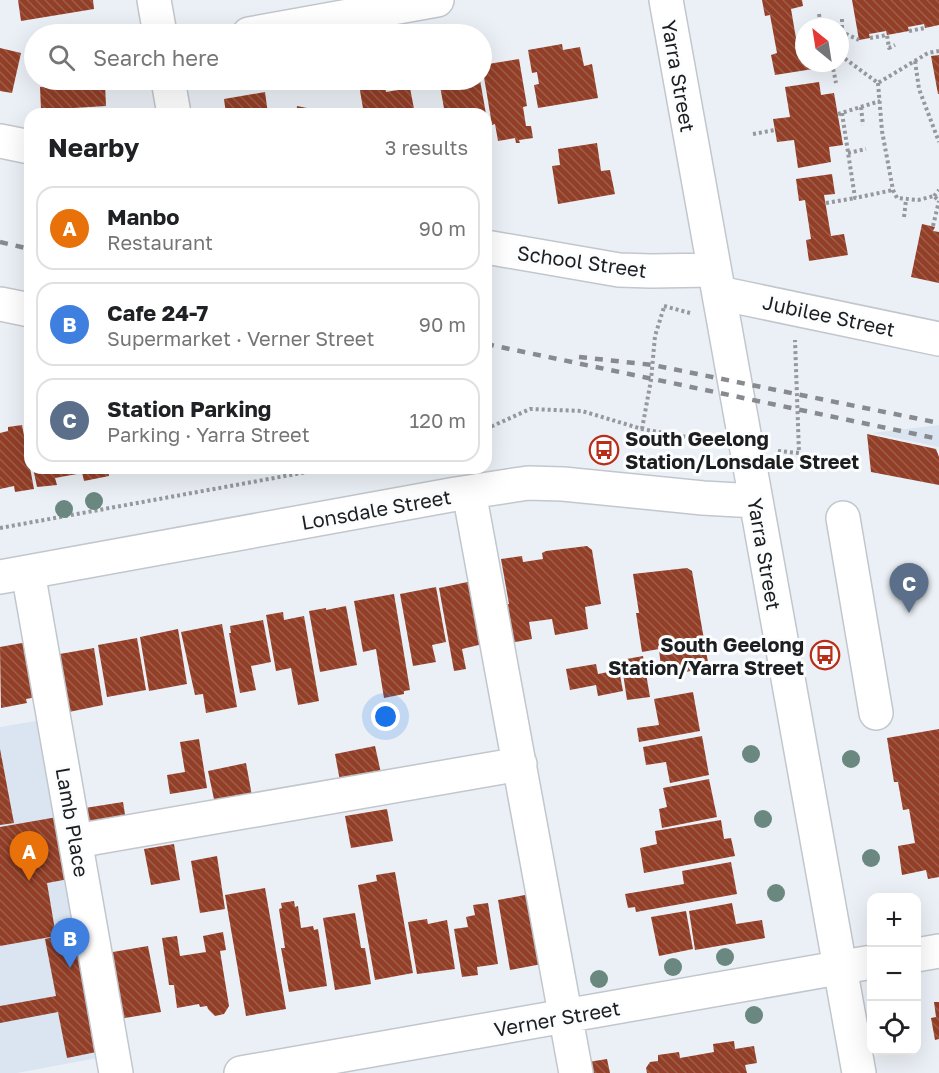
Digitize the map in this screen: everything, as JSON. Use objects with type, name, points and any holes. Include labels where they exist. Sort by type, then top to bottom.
[{"type":"street","points":[[154,0],[158,24]]},
{"type":"street","points":[[304,24],[437,0]]},
{"type":"street","name":"Yarra Street","points":[[666,0],[756,501],[856,965],[859,1073]]},
{"type":"street","points":[[170,90],[173,108]]},
{"type":"street","points":[[0,141],[24,146]]},
{"type":"street","name":"School Street","points":[[492,248],[619,270],[716,281]]},
{"type":"street","name":"Jubilee Street","points":[[716,281],[939,339]]},
{"type":"street","points":[[0,304],[24,309]]},
{"type":"street","name":"Lonsdale Street","points":[[7,575],[459,485],[563,484],[756,501]]},
{"type":"street","points":[[459,485],[520,764],[576,1073]]},
{"type":"street","points":[[843,518],[876,713]]},
{"type":"street","name":"Lamb Place","points":[[7,575],[76,841],[116,1073]]},
{"type":"street","points":[[76,841],[520,764]]},
{"type":"street","points":[[921,954],[939,951]]},
{"type":"street","name":"Verner Street","points":[[242,1073],[856,965]]},
{"type":"path","points":[[909,31],[925,28]]},
{"type":"path","points":[[870,38],[887,35],[889,48],[895,45]]},
{"type":"path","points":[[849,37],[859,40]]},
{"type":"path","points":[[878,83],[928,53],[939,51]]},
{"type":"path","points":[[849,62],[878,83],[889,177],[897,198],[906,200],[934,196],[939,190]]},
{"type":"path","points":[[915,62],[920,89],[939,142]]},
{"type":"path","points":[[834,72],[836,83]]},
{"type":"path","points":[[855,198],[840,114],[880,101]]},
{"type":"path","points":[[861,107],[863,125]]},
{"type":"path","points":[[753,134],[775,130]]},
{"type":"path","points":[[848,153],[866,149]]},
{"type":"path","points":[[826,203],[893,190]]},
{"type":"path","points":[[934,196],[939,201],[935,227]]},
{"type":"path","points":[[904,217],[906,200]]},
{"type":"path","points":[[642,429],[651,380],[655,336],[664,306]]},
{"type":"path","points":[[795,339],[799,453]]},
{"type":"path","points":[[492,426],[530,409],[582,411],[642,429],[746,447]]},
{"type":"path","points":[[0,528],[296,474]]},
{"type":"shaded area","points":[[939,425],[939,447],[872,433]]},
{"type":"shaded area","points":[[47,719],[108,1056],[17,1073],[0,1073],[0,727]]},
{"type":"building","points":[[18,0],[93,0],[94,9],[21,21]]},
{"type":"building","points":[[762,0],[802,0],[803,6],[791,9],[795,32],[795,72],[775,75],[771,55],[777,53],[770,15],[765,16]]},
{"type":"building","points":[[852,0],[939,0],[939,25],[925,28],[924,24],[908,27],[909,31],[887,35],[886,31],[869,34],[870,38],[859,40]]},
{"type":"building","points":[[562,44],[563,50],[580,47],[584,66],[592,64],[598,98],[538,108],[534,85],[539,84],[537,72],[532,73],[528,50]]},
{"type":"building","points":[[0,48],[21,53],[12,93],[0,91]]},
{"type":"building","points":[[939,55],[939,94],[938,94],[931,56]]},
{"type":"building","points":[[519,59],[527,106],[523,107],[526,126],[531,126],[533,138],[519,140],[520,143],[516,143],[515,138],[498,141],[495,124],[492,125],[492,108],[489,108],[486,90],[492,90],[492,63]]},
{"type":"building","points":[[819,82],[821,95],[834,93],[843,145],[829,147],[831,162],[798,168],[794,140],[777,142],[773,119],[790,117],[785,87]]},
{"type":"building","points":[[40,90],[105,90],[106,106],[41,108]]},
{"type":"building","points":[[360,90],[386,90],[386,92],[410,90],[414,108],[363,108]]},
{"type":"building","points":[[441,90],[482,90],[485,108],[444,108]]},
{"type":"building","points":[[265,92],[267,108],[225,108],[224,99]]},
{"type":"building","points":[[597,143],[601,171],[610,170],[615,194],[558,204],[552,166],[560,165],[558,149]]},
{"type":"building","points":[[832,174],[835,194],[824,195],[831,236],[844,234],[848,255],[809,261],[806,240],[811,239],[805,200],[799,201],[796,179]]},
{"type":"building","points":[[922,224],[935,227],[933,231],[939,232],[939,283],[911,277]]},
{"type":"building","points":[[22,425],[24,474],[31,474],[34,489],[15,492],[14,486],[0,489],[0,433],[8,431],[8,427]]},
{"type":"building","points":[[867,434],[936,449],[939,457],[939,485],[871,472]]},
{"type":"building","points":[[34,474],[77,474],[55,478],[57,485],[37,487]]},
{"type":"building","points":[[82,474],[109,474],[109,476],[84,481]]},
{"type":"building","points":[[587,546],[592,550],[601,604],[585,607],[588,629],[555,635],[552,619],[529,622],[532,639],[510,643],[504,605],[509,604],[501,559],[522,556],[523,562],[543,559],[542,553],[546,551]]},
{"type":"building","points":[[687,568],[692,571],[709,668],[662,676],[659,649],[642,652],[633,574]]},
{"type":"building","points":[[477,580],[487,643],[462,649],[466,669],[454,671],[439,588]]},
{"type":"building","points":[[436,587],[446,642],[432,645],[436,662],[413,666],[400,594]]},
{"type":"building","points":[[394,594],[410,690],[404,691],[404,694],[384,698],[376,649],[363,652],[354,601]]},
{"type":"building","points":[[346,606],[357,665],[320,672],[309,611]]},
{"type":"building","points":[[283,612],[284,620],[304,616],[319,701],[298,705],[291,668],[276,671],[266,615]]},
{"type":"building","points":[[263,620],[271,662],[251,666],[256,690],[240,693],[229,633],[231,633],[230,626]]},
{"type":"building","points":[[222,624],[237,707],[206,713],[203,694],[195,695],[181,632]]},
{"type":"building","points":[[178,629],[187,684],[149,691],[140,637]]},
{"type":"building","points":[[137,638],[146,690],[107,697],[98,645]]},
{"type":"building","points":[[33,641],[42,696],[26,699],[27,703],[1,708],[0,647]]},
{"type":"building","points":[[94,648],[103,705],[64,713],[54,655]]},
{"type":"building","points":[[643,656],[650,697],[627,700],[621,660]]},
{"type":"building","points":[[596,664],[598,674],[619,670],[623,691],[598,696],[596,685],[570,690],[566,669]]},
{"type":"building","points":[[693,692],[700,731],[639,742],[637,728],[659,725],[654,699]]},
{"type":"building","points":[[939,729],[939,877],[928,879],[926,870],[902,875],[898,846],[915,843],[909,809],[903,810],[898,782],[894,782],[887,738]]},
{"type":"building","points":[[702,736],[709,775],[670,783],[666,762],[646,765],[643,747]]},
{"type":"building","points":[[199,739],[207,788],[170,794],[167,775],[185,772],[180,742]]},
{"type":"building","points":[[375,746],[381,773],[340,781],[335,754]]},
{"type":"building","points":[[0,749],[14,823],[0,825]]},
{"type":"building","points":[[246,763],[252,796],[215,804],[208,771]]},
{"type":"building","points":[[709,779],[717,817],[662,828],[659,809],[667,807],[663,788]]},
{"type":"building","points":[[123,802],[127,827],[88,832],[85,808]]},
{"type":"building","points":[[387,809],[393,841],[351,848],[345,816]]},
{"type":"building","points":[[63,816],[69,879],[47,883],[56,936],[0,946],[0,827]]},
{"type":"building","points":[[721,820],[724,839],[731,838],[735,856],[644,873],[640,848],[657,844],[655,831]]},
{"type":"building","points":[[174,844],[180,880],[151,885],[144,849]]},
{"type":"building","points":[[217,856],[225,909],[200,913],[191,861]]},
{"type":"building","points":[[731,862],[737,894],[636,912],[635,907],[628,908],[625,894],[684,884],[682,871]]},
{"type":"building","points":[[395,872],[413,973],[375,980],[358,885],[377,881],[376,875]]},
{"type":"building","points":[[265,888],[286,1009],[246,1016],[225,895]]},
{"type":"building","points":[[530,894],[542,964],[510,970],[498,900]]},
{"type":"building","points":[[294,901],[295,907],[298,906],[301,928],[313,926],[314,930],[318,929],[327,986],[289,992],[281,948],[285,948],[279,909],[282,908],[281,903]]},
{"type":"building","points":[[488,903],[498,964],[477,967],[478,975],[462,977],[454,929],[468,927],[466,917],[475,915],[473,905]]},
{"type":"building","points":[[732,903],[736,924],[762,920],[765,938],[695,950],[689,911]]},
{"type":"building","points":[[686,911],[693,949],[659,956],[651,917]]},
{"type":"building","points":[[355,913],[361,948],[365,948],[371,984],[335,990],[323,918]]},
{"type":"building","points":[[427,919],[428,924],[447,920],[455,969],[417,974],[408,922]]},
{"type":"building","points":[[84,931],[106,1050],[67,1058],[58,1012],[0,1023],[0,1006],[56,996],[45,939]]},
{"type":"building","points":[[223,932],[226,950],[220,951],[229,1006],[224,1014],[215,1016],[207,1006],[200,1007],[199,1004],[177,1008],[174,985],[169,985],[162,938],[177,936],[180,956],[206,952],[203,936]]},
{"type":"building","points":[[148,946],[161,1012],[119,1019],[107,953]]},
{"type":"building","points":[[934,1002],[939,1002],[939,1039],[935,1040],[931,1018],[936,1017]]},
{"type":"building","points":[[734,1041],[735,1049],[754,1046],[757,1063],[745,1065],[747,1073],[647,1073],[646,1068],[650,1062],[658,1061],[658,1055],[679,1052],[680,1058],[714,1052],[713,1044]]},
{"type":"building","points":[[607,1059],[610,1073],[584,1073],[582,1063]]},
{"type":"railway","points":[[0,242],[24,248]]},
{"type":"railway","points":[[492,345],[939,439]]},
{"type":"railway","points":[[579,357],[653,365],[939,423]]},
{"type":"place","name":"South Geelong Station/Lonsdale Street","points":[[604,450]]},
{"type":"place","name":"Station Parking","points":[[909,613]]},
{"type":"place","name":"South Geelong Station/Yarra Street","points":[[825,655]]},
{"type":"place","name":"Manbo","points":[[29,881]]},
{"type":"place","name":"Cafe 24-7","points":[[70,968]]}]
